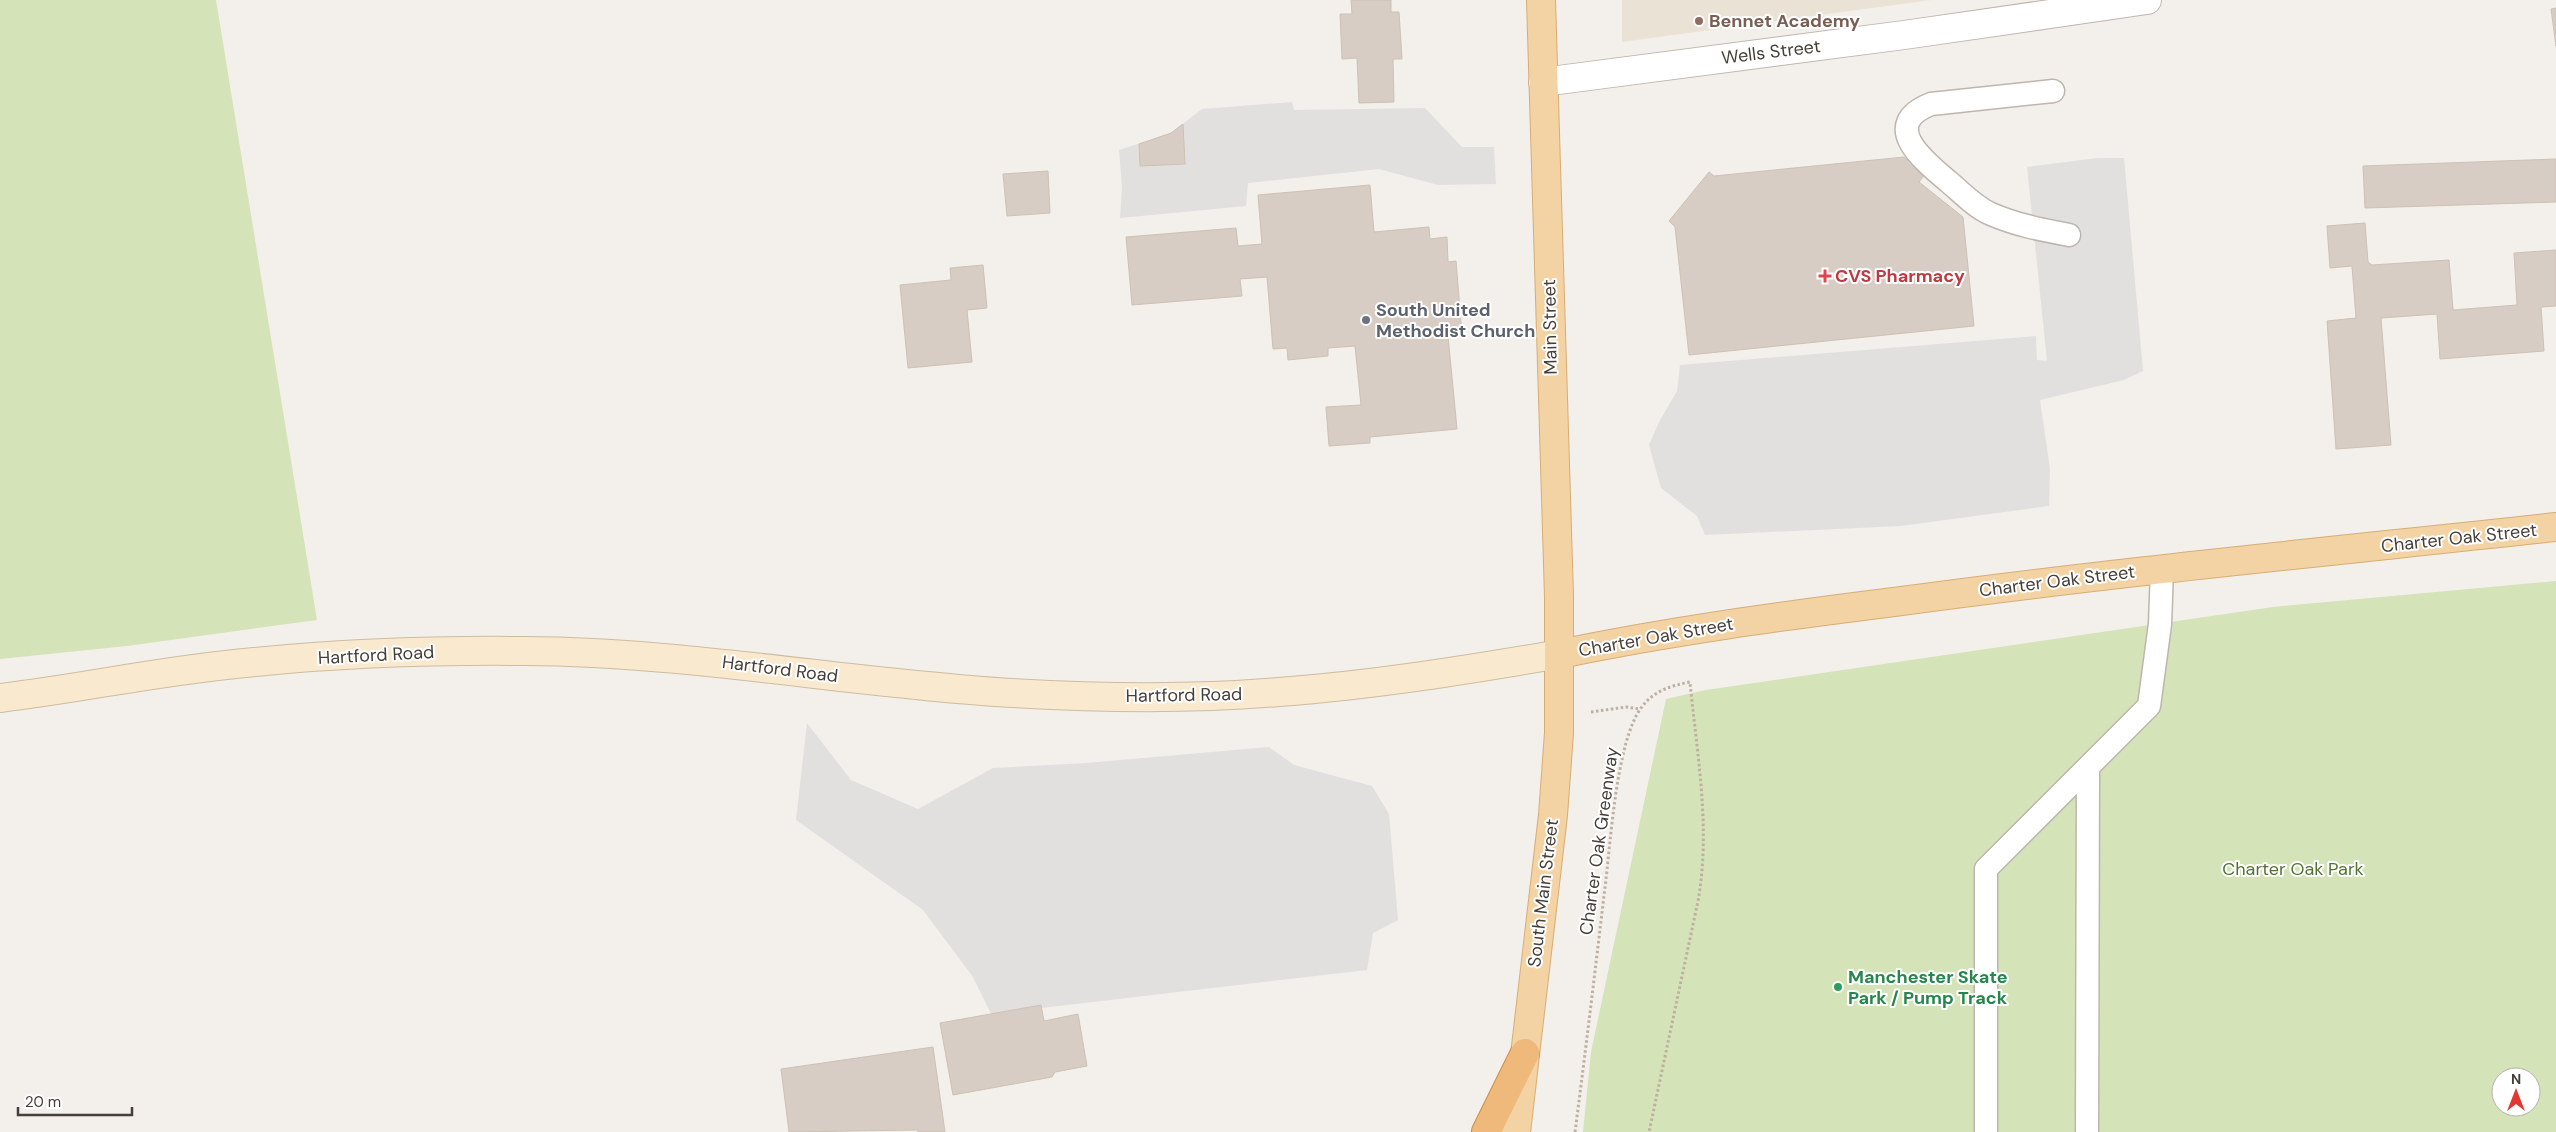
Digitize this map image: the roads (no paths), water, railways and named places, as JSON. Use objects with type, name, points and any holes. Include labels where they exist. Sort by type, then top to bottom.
[{"type":"highway","points":[[1486,1132],[1525,1053]]},
{"type":"main road","name":"Main Street","points":[[1541,0],[1560,654]]},
{"type":"main road","name":"Charter Oak Street","points":[[1560,654],[1658,634],[1782,616],[2162,569],[2556,527]]},
{"type":"main road","name":"Hartford Road","points":[[0,698],[66,690],[224,665],[380,653],[527,650],[678,658],[940,687],[1122,697],[1177,697],[1289,691],[1475,669],[1560,654]]},
{"type":"main road","name":"South Main Street","points":[[1516,1132],[1553,815],[1560,654]]},
{"type":"street","name":"Wells Street","points":[[1543,82],[1904,35],[2148,0]]},
{"type":"lane","points":[[2053,91],[1931,104],[1915,114],[1909,124],[1907,134],[1910,145],[1918,156],[1984,211],[2019,224],[2068,235]]},
{"type":"lane","points":[[1986,1132],[1986,869],[2149,706],[2160,624],[2162,569]]},
{"type":"lane","points":[[2087,1132],[2088,768]]},
{"type":"place","name":"Bennet Academy","points":[[1699,21]]},
{"type":"place","name":"CVS Pharmacy","points":[[1825,276]]},
{"type":"place","name":"South United Methodist Church","points":[[1366,320]]},
{"type":"place","name":"Manchester Skate Park / Pump Track","points":[[1838,987]]},
{"type":"park label","name":"Charter Oak Park","points":[[2293,869]]}]
